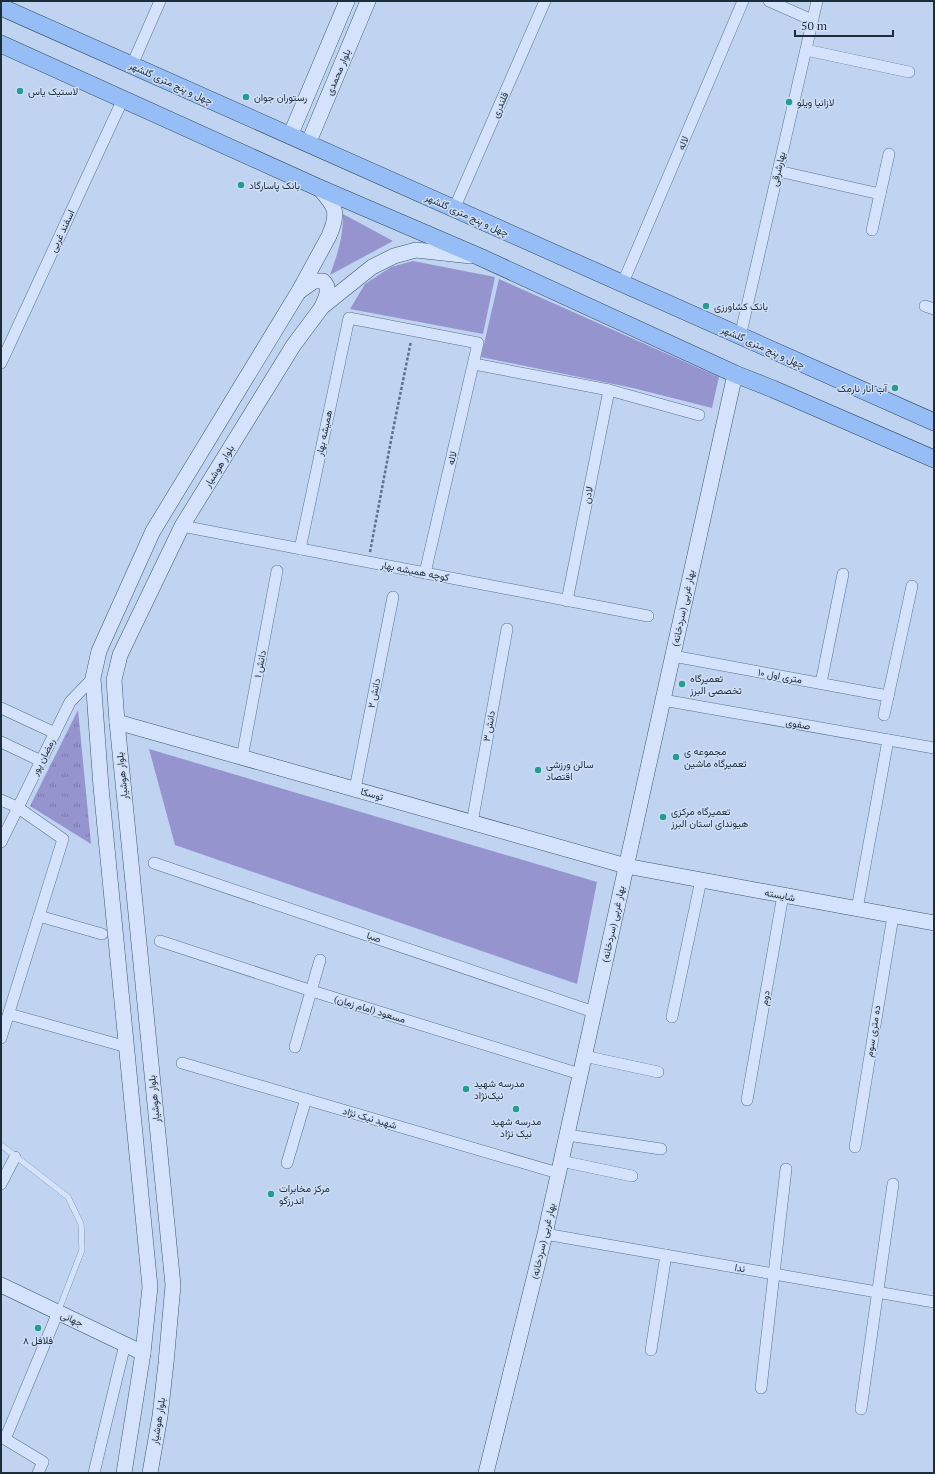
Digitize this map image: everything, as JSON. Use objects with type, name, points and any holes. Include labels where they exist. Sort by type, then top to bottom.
[{"type":"main road","name":"بلوار محمدی","points":[[290,136],[347,1]]},
{"type":"main road","name":"بلوار محمدی","points":[[308,144],[368,1]]},
{"type":"main road","name":"چهل و پنج متری گلشهر","points":[[1,7],[622,285],[934,422]]},
{"type":"main road","points":[[1,44],[317,187],[480,258],[735,374],[934,459]]},
{"type":"main road","points":[[306,98],[308,109],[312,111],[323,108]]},
{"type":"main road","points":[[124,1473],[143,1352],[150,1287],[101,788],[93,678],[98,651],[153,531],[299,292],[333,227],[335,209],[331,201],[317,187]]},
{"type":"main road","name":"بلوار هوشیار","points":[[150,1473],[160,1416],[173,1285],[117,722],[114,680],[120,655],[182,526],[293,346],[322,307],[372,268],[394,256],[416,250],[480,258]]},
{"type":"main road","points":[[299,292],[314,281],[323,281],[327,284],[328,289],[322,307]]},
{"type":"main road","name":"بهار غربی (سردخانه)","points":[[486,1473],[545,1234],[735,374]]},
{"type":"main road","name":"توسکا","points":[[117,722],[626,866]]},
{"type":"main road","name":"شایسته","points":[[626,866],[934,923]]},
{"type":"main road","points":[[128,1054],[136,1065],[142,1066],[150,1059]]},
{"type":"main road","points":[[133,1106],[144,1102],[150,1103],[155,1107]]},
{"type":"main road","name":"جهانی","points":[[1,1285],[143,1352]]},
{"type":"street","points":[[132,65],[160,1]]},
{"type":"street","name":"قلندری","points":[[454,209],[545,1]]},
{"type":"street","name":"لاله","points":[[622,285],[743,1]]},
{"type":"street","points":[[769,1],[812,20]]},
{"type":"street","name":"بهارشرقی","points":[[740,337],[817,1]]},
{"type":"street","points":[[806,50],[909,72]]},
{"type":"street","name":"اسفند غربی","points":[[1,363],[123,99]]},
{"type":"street","points":[[872,230],[889,154]]},
{"type":"street","points":[[778,171],[880,194]]},
{"type":"street","name":"همیشه بهار","points":[[300,548],[348,318],[413,330]]},
{"type":"street","name":"لاله","points":[[413,330],[478,343],[425,573]]},
{"type":"street","points":[[474,364],[609,390],[699,415]]},
{"type":"street","name":"لادن","points":[[567,601],[609,390]]},
{"type":"street","name":"کوچه همیشه بهار","points":[[182,526],[648,616]]},
{"type":"street","name":"دانش ۱","points":[[242,758],[277,571]]},
{"type":"street","points":[[821,683],[843,574]]},
{"type":"street","points":[[884,715],[912,586]]},
{"type":"street","name":"دانش ۲","points":[[355,789],[393,597]]},
{"type":"street","name":"دانش ۳","points":[[472,822],[507,629]]},
{"type":"street","name":"۱۰ متری اول","points":[[673,656],[888,696]]},
{"type":"street","name":"رمضان پور","points":[[1,842],[70,702],[93,678]]},
{"type":"street","name":"صفوی","points":[[663,700],[934,748]]},
{"type":"street","points":[[1,708],[55,733]]},
{"type":"street","points":[[856,909],[888,740]]},
{"type":"street","points":[[1,742],[41,760]]},
{"type":"street","points":[[1,800],[17,807],[63,839],[1,1038]]},
{"type":"street","name":"صبا","points":[[154,863],[594,1012]]},
{"type":"street","points":[[672,1017],[701,880]]},
{"type":"street","name":"دوم","points":[[747,1100],[783,895]]},
{"type":"street","points":[[39,916],[102,934]]},
{"type":"street","name":"ده متری سوم","points":[[855,1147],[893,916]]},
{"type":"street","name":"مسعود (امام زمان)","points":[[160,942],[580,1074]]},
{"type":"street","points":[[295,1047],[320,960]]},
{"type":"street","points":[[9,1014],[128,1054]]},
{"type":"street","points":[[584,1056],[658,1072]]},
{"type":"street","name":"شهید نیک نژاد","points":[[182,1063],[306,1099],[560,1167],[632,1176]]},
{"type":"street","points":[[287,1163],[306,1099]]},
{"type":"street","points":[[567,1135],[661,1149]]},
{"type":"street","points":[[1,1184],[15,1157]]},
{"type":"street","points":[[761,1388],[786,1169]]},
{"type":"street","points":[[862,1410],[893,1184]]},
{"type":"street","name":"ندا","points":[[545,1234],[934,1302]]},
{"type":"street","points":[[651,1350],[666,1255]]},
{"type":"street","points":[[38,1473],[43,1462],[5,1439],[58,1312]]},
{"type":"street","points":[[94,1473],[125,1344]]},
{"type":"lane","points":[[1,1145],[68,1197],[81,1224],[82,1250],[58,1312]]},
{"type":"path","points":[[368,562],[413,330]]},
{"type":"green space","points":[[343,214],[393,241],[330,275],[340,245]]},
{"type":"green space","points":[[413,261],[495,277],[483,334],[350,309],[365,284],[391,267]]},
{"type":"green space","points":[[499,279],[719,377],[712,408],[633,388],[481,357]]},
{"type":"green space","points":[[78,710],[91,844],[30,806]]},
{"type":"green space","points":[[149,749],[597,882],[577,984],[175,845]]},
{"type":"place","name":"لاستیک یاس","points":[[20,91]]},
{"type":"place","name":"رستوران جوان","points":[[246,97]]},
{"type":"place","name":"لازانیا ویلو","points":[[789,102]]},
{"type":"place","name":"بانک پاسارگاد","points":[[241,185]]},
{"type":"place","name":"بانک کشاورزی","points":[[706,306]]},
{"type":"place","name":"آب انار نارمک","points":[[895,388]]},
{"type":"place","name":"تعمیرگاه تخصصی البرز","points":[[682,684]]},
{"type":"place","name":"مجموعه ی تعمیرگاه ماشین","points":[[676,757]]},
{"type":"place","name":"سالن ورزشی اقتصاد","points":[[538,770]]},
{"type":"place","name":"تعمیرگاه مرکزی هیوندای استان البرز","points":[[663,817]]},
{"type":"place","name":"مدرسه شهید نیک‌نژاد","points":[[466,1089]]},
{"type":"place","name":"مدرسه شهید نیک نژاد","points":[[516,1109]]},
{"type":"place","name":"مرکز مخابرات اندرزگو","points":[[271,1194]]},
{"type":"place","name":"فلافل ۸","points":[[38,1328]]}]
